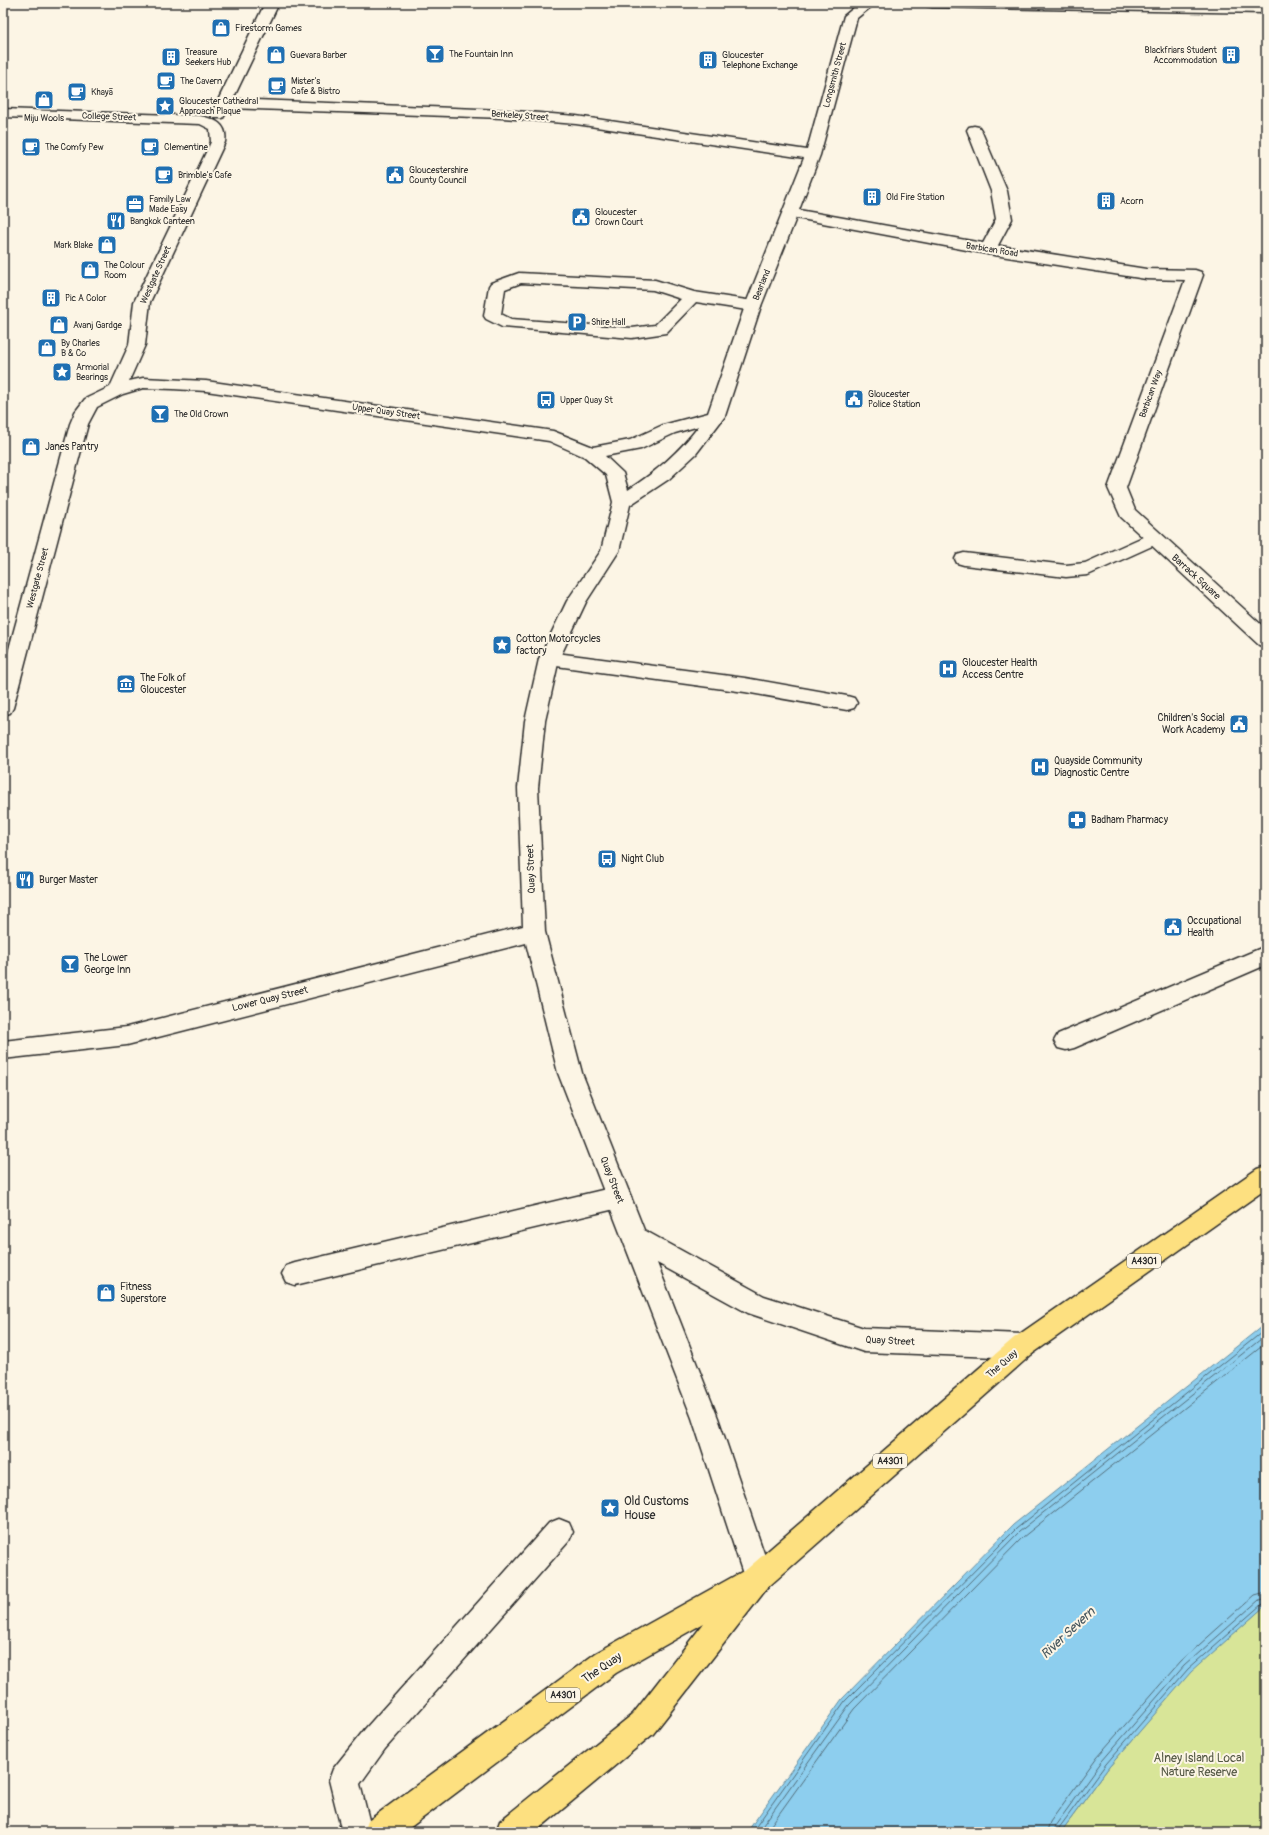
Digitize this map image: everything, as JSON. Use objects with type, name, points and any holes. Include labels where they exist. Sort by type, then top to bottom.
[{"type":"main road","name":"The Quay","points":[[511,1832],[643,1724],[758,1577],[1023,1346],[1266,1176]]},
{"type":"main road","name":"The Quay","points":[[379,1832],[606,1663],[758,1577]]},
{"type":"street","points":[[213,124],[272,3]]},
{"type":"street","points":[[932,3],[1233,6],[1266,9]]},
{"type":"street","name":"Longsmith Street","points":[[813,155],[851,16],[867,4]]},
{"type":"street","name":"Berkeley Street","points":[[224,104],[503,114],[562,119],[813,155]]},
{"type":"street","name":"College Street","points":[[3,114],[200,120],[213,124]]},
{"type":"street","name":"Westgate Street","points":[[3,708],[79,424],[84,412],[92,403],[117,390],[137,344],[142,302],[218,142],[220,134],[218,129],[213,124]]},
{"type":"street","points":[[974,130],[999,191],[1004,219],[988,250]]},
{"type":"street","name":"Bearland","points":[[622,502],[663,475],[690,450],[716,416],[753,306],[813,155]]},
{"type":"street","name":"Barbican Road","points":[[791,213],[988,250],[1146,274],[1194,275]]},
{"type":"street","name":"Barbican Way","points":[[1127,513],[1117,488],[1194,275]]},
{"type":"street","points":[[692,297],[660,329],[632,333],[508,324],[492,316],[497,286],[519,278],[654,285],[692,297],[753,306]]},
{"type":"street","name":"Upper Quay Street","points":[[117,390],[143,383],[206,386],[552,436],[591,453],[614,473],[622,502]]},
{"type":"street","points":[[591,453],[635,445],[669,429],[716,416]]},
{"type":"street","name":"Quay Street","points":[[622,502],[610,551],[577,601],[549,660],[535,721],[528,788],[534,932],[570,1073],[705,1418],[758,1577]]},
{"type":"street","name":"Barrack Square","points":[[1127,513],[1266,640]]},
{"type":"street","points":[[964,559],[1066,571],[1088,569],[1154,538]]},
{"type":"street","points":[[549,660],[745,685],[847,703]]},
{"type":"street","name":"Lower Quay Street","points":[[3,1050],[127,1036],[534,932]]},
{"type":"street","points":[[1066,1041],[1266,955]]},
{"type":"street","points":[[294,1274],[618,1196]]},
{"type":"street","name":"Quay Street","points":[[635,1238],[757,1305],[864,1340],[1023,1346]]},
{"type":"street","points":[[357,1832],[344,1780],[375,1739],[559,1532]]},
{"type":"green space","name":"Alney Island Local Nature Reserve","points":[[1266,1605],[1266,1832],[1061,1832],[1109,1767],[1191,1671]]},
{"type":"water","name":"River Severn","points":[[1266,1323],[1266,1605],[1191,1672],[1109,1767],[1061,1832],[747,1832],[842,1699],[1013,1525]]},
{"type":"place","name":"Firestorm Games","points":[[221,28]]},
{"type":"place","name":"The Fountain Inn","points":[[435,54]]},
{"type":"place","name":"Guevara Barber","points":[[276,55]]},
{"type":"place","name":"Blackfriars Student Accommodation","points":[[1231,55]]},
{"type":"place","name":"Treasure Seekers Hub","points":[[171,57]]},
{"type":"place","name":"Gloucester Telephone Exchange","points":[[708,60]]},
{"type":"place","name":"The Cavern","points":[[166,81]]},
{"type":"place","name":"Mister's Cafe & Bistro","points":[[277,86]]},
{"type":"place","name":"Khayā","points":[[77,92]]},
{"type":"place","name":"Miju Wools","points":[[44,100]]},
{"type":"place","name":"Gloucester Cathedral Approach Plaque","points":[[165,106]]},
{"type":"place","name":"The Comfy Pew","points":[[31,147]]},
{"type":"place","name":"Clementine","points":[[150,147]]},
{"type":"place","name":"Brimble's Cafe","points":[[164,175]]},
{"type":"place","name":"Gloucestershire County Council","points":[[395,175]]},
{"type":"place","name":"Old Fire Station","points":[[872,197]]},
{"type":"place","name":"Acorn","points":[[1106,201]]},
{"type":"place","name":"Family Law Made Easy","points":[[135,204]]},
{"type":"place","name":"Gloucester Crown Court","points":[[581,217]]},
{"type":"place","name":"Bangkok Canteen","points":[[116,221]]},
{"type":"place","name":"Mark Blake","points":[[107,245]]},
{"type":"place","name":"The Colour Room","points":[[90,270]]},
{"type":"place","name":"Pic A Color","points":[[51,298]]},
{"type":"place","name":"Shire Hall","points":[[577,322]]},
{"type":"place","name":"Avanj Gardge","points":[[59,325]]},
{"type":"place","name":"By Charles B & Co","points":[[47,348]]},
{"type":"place","name":"Armorial Bearings","points":[[62,372]]},
{"type":"place","name":"Gloucester Police Station","points":[[854,399]]},
{"type":"place","name":"Upper Quay St","points":[[546,400]]},
{"type":"place","name":"The Old Crown","points":[[160,414]]},
{"type":"place","name":"Janes Pantry","points":[[31,447]]},
{"type":"place","name":"Cotton Motorcycles factory","points":[[502,645]]},
{"type":"place","name":"Gloucester Health Access Centre","points":[[948,669]]},
{"type":"place","name":"The Folk of Gloucester","points":[[126,684]]},
{"type":"place","name":"Children's Social Work Academy","points":[[1239,724]]},
{"type":"place","name":"Quayside Community Diagnostic Centre","points":[[1040,767]]},
{"type":"place","name":"Badham Pharmacy","points":[[1077,820]]},
{"type":"place","name":"Night Club","points":[[607,859]]},
{"type":"place","name":"Burger Master","points":[[25,880]]},
{"type":"place","name":"Occupational Health","points":[[1173,927]]},
{"type":"place","name":"The Lower George Inn","points":[[70,964]]},
{"type":"place","name":"Fitness Superstore","points":[[106,1293]]},
{"type":"place","name":"Old Customs House","points":[[610,1508]]}]
